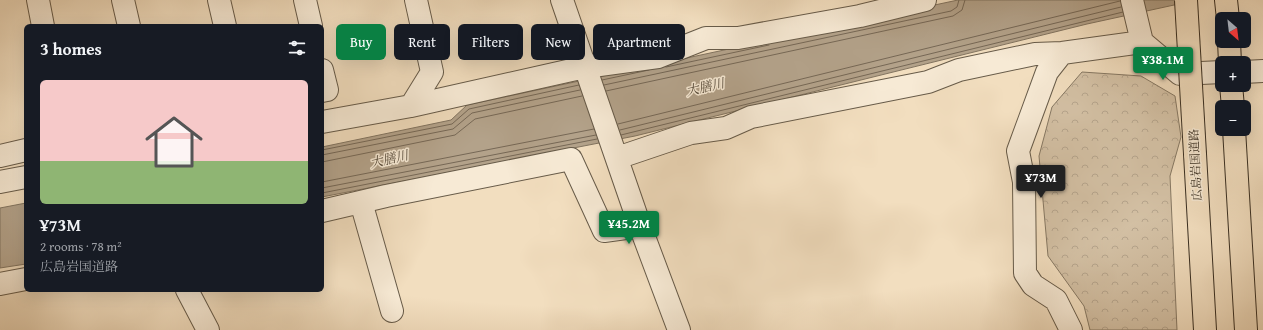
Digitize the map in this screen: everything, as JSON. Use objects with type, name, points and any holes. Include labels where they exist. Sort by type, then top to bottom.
[{"type":"highway","name":"広島岩国道路","points":[[1186,0],[1205,330]]},
{"type":"highway","points":[[1226,0],[1227,12]]},
{"type":"highway","points":[[1235,136],[1246,330]]},
{"type":"street","points":[[38,0],[44,24]]},
{"type":"street","points":[[123,0],[129,24]]},
{"type":"street","points":[[220,0],[224,24]]},
{"type":"street","points":[[305,0],[311,24]]},
{"type":"street","points":[[411,106],[432,72],[416,0]]},
{"type":"street","points":[[562,0],[640,226],[678,330]]},
{"type":"street","points":[[324,122],[658,57],[706,38],[738,38],[860,16],[925,0]]},
{"type":"street","points":[[1132,0],[1140,36],[1180,74],[1215,72]]},
{"type":"street","points":[[615,153],[691,133],[726,128],[751,118],[928,82],[959,70],[1035,54],[1062,53],[1140,36]]},
{"type":"street","points":[[1062,53],[1047,72],[1018,151],[1024,182],[1025,273],[1032,285],[1056,300],[1071,330]]},
{"type":"street","points":[[1251,72],[1263,71]]},
{"type":"street","points":[[324,78],[327,90],[324,91]]},
{"type":"street","points":[[0,156],[24,150]]},
{"type":"street","points":[[324,211],[571,159],[604,231],[640,226]]},
{"type":"street","points":[[0,182],[24,177]]},
{"type":"street","points":[[361,202],[392,311]]},
{"type":"street","points":[[0,284],[24,279]]},
{"type":"street","points":[[188,292],[208,330]]},
{"type":"green space","points":[[1082,72],[1141,76],[1175,96],[1181,137],[1170,176],[1177,330],[1090,330],[1084,306],[1048,256],[1039,156],[1052,107]]},
{"type":"water","name":"大膳川","points":[[958,0],[1197,0],[1087,24],[635,136],[324,197],[324,147],[451,120],[467,105],[677,60],[685,60],[685,58]]},
{"type":"water","points":[[24,203],[24,264],[0,268],[0,208]]}]
